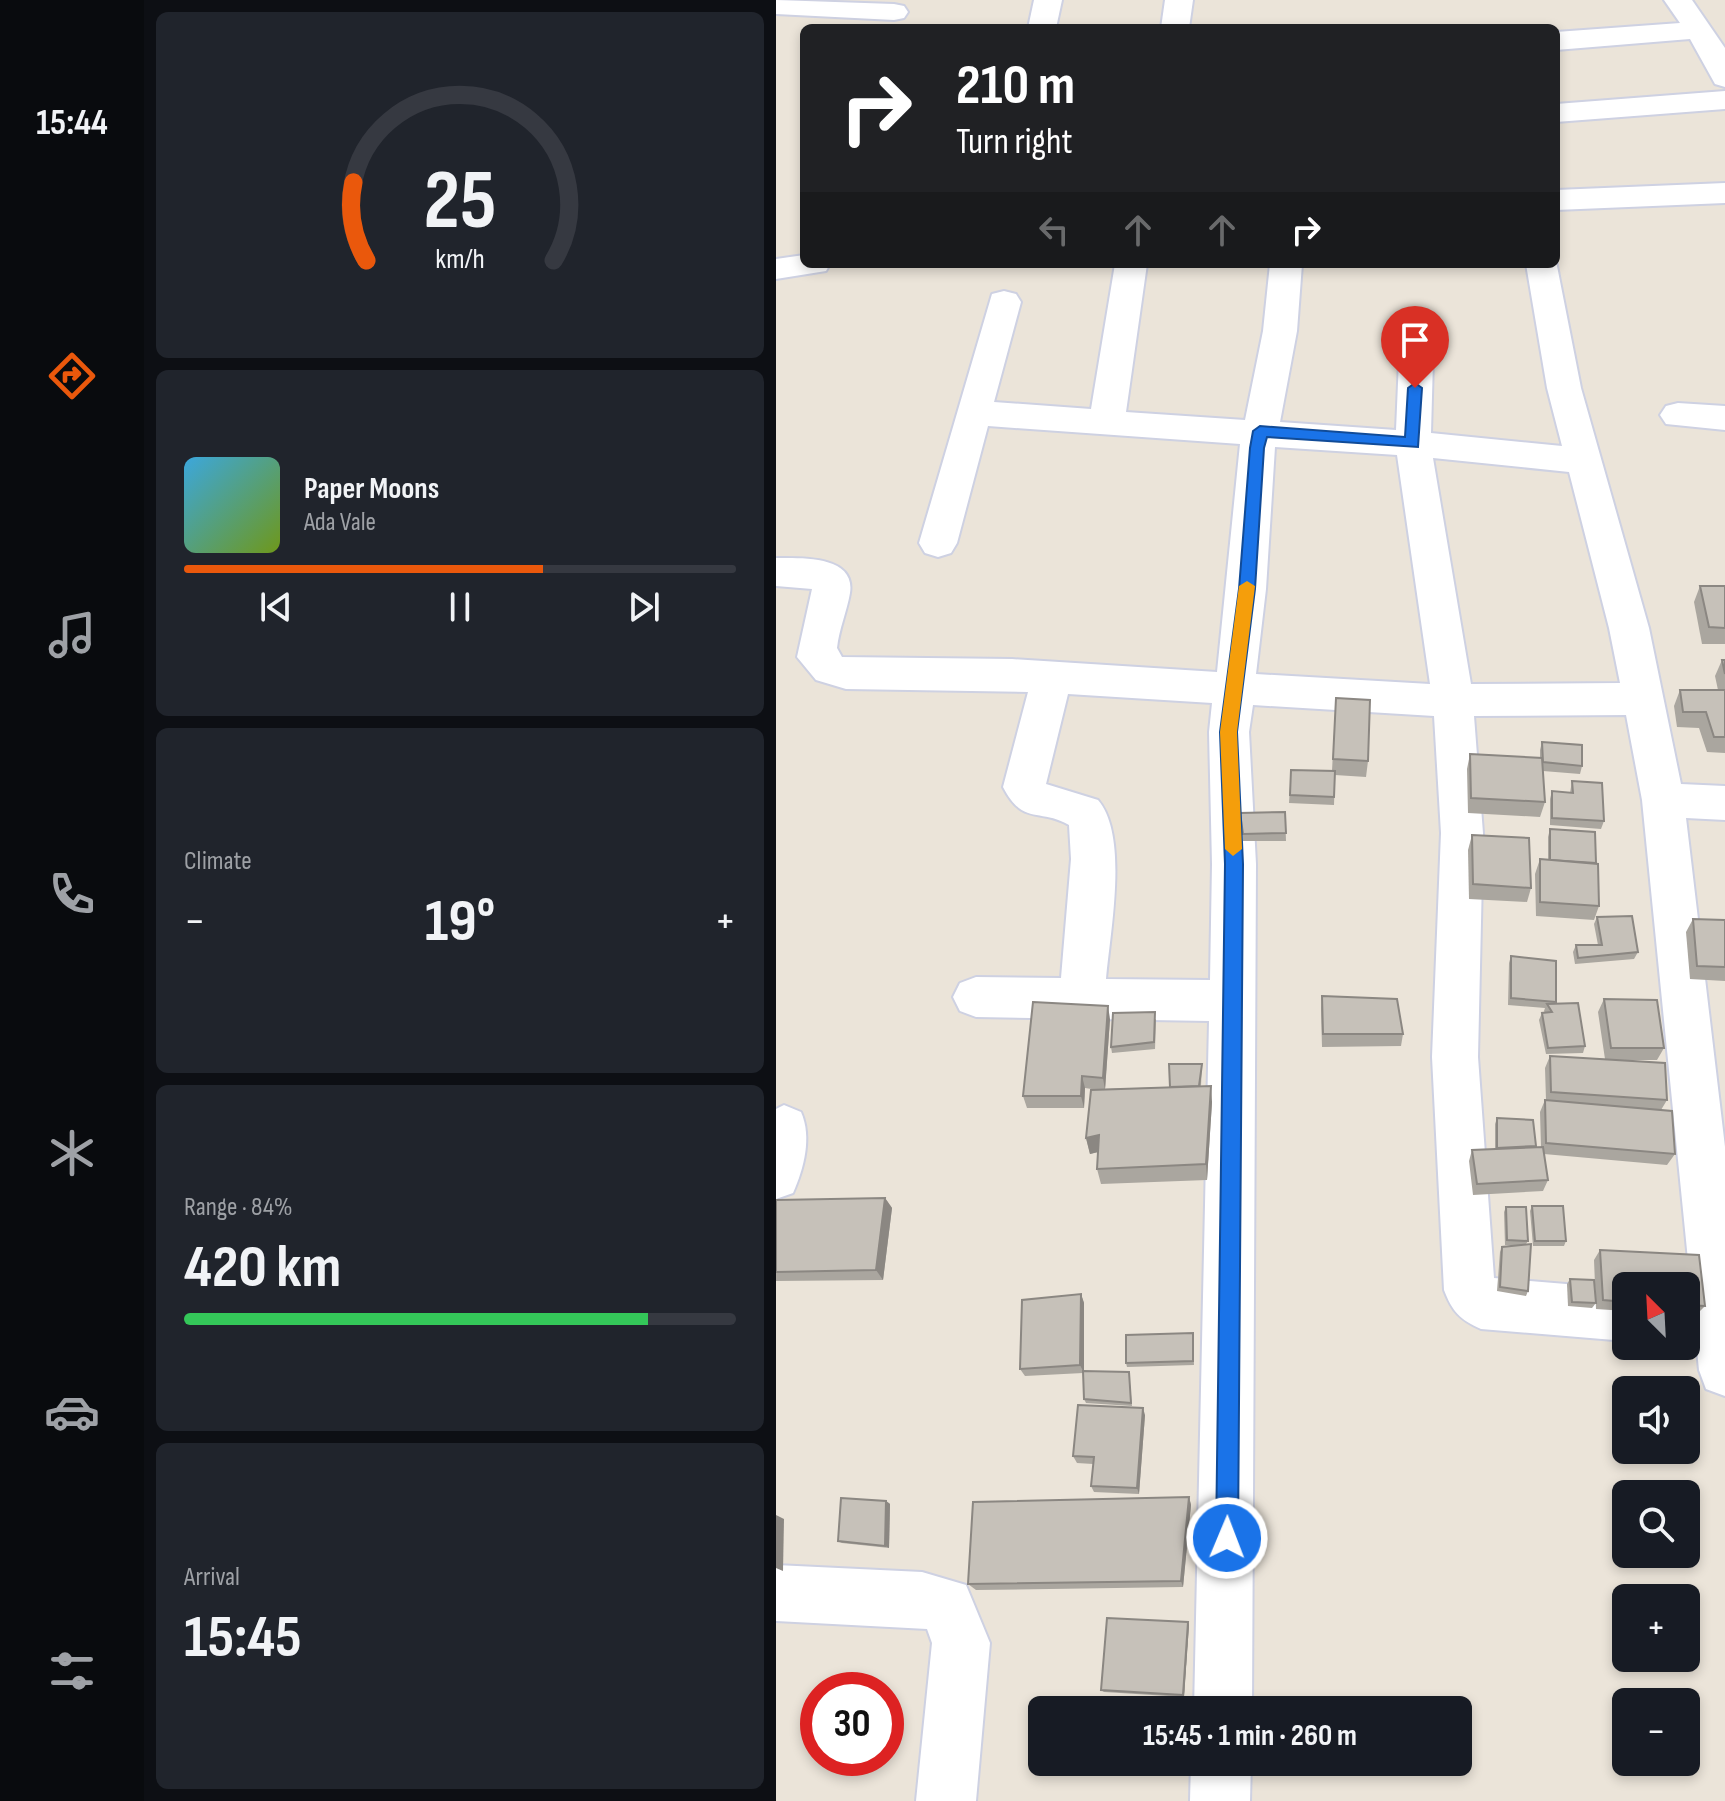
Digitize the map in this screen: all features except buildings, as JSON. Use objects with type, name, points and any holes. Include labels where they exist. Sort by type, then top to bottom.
[{"type":"street","points":[[1043,24],[1048,0]]},
{"type":"street","points":[[1176,24],[1179,0]]},
{"type":"street","points":[[1678,0],[1699,30],[1725,78]]},
{"type":"street","points":[[776,6],[893,13]]},
{"type":"street","points":[[1560,41],[1699,30]]},
{"type":"street","points":[[1560,113],[1725,100]]},
{"type":"street","points":[[1560,200],[1725,193]]},
{"type":"street","points":[[776,269],[800,266]]},
{"type":"street","points":[[1107,422],[1130,268]]},
{"type":"street","points":[[1223,1696],[1234,864],[1229,732],[1260,431],[1280,331],[1286,268]]},
{"type":"street","points":[[1543,268],[1564,388],[1625,612],[1643,699],[1710,1082],[1710,1338]]},
{"type":"street","points":[[938,543],[1004,302]]},
{"type":"street","points":[[1416,360],[1413,443],[1453,700],[1462,833],[1455,1057],[1469,1290],[1481,1303],[1612,1314]]},
{"type":"street","points":[[973,413],[1413,443],[1584,461]]},
{"type":"street","points":[[1678,415],[1725,418]]},
{"type":"street","points":[[776,572],[817,573],[832,583],[831,600],[816,646],[817,657],[830,669],[846,673],[1052,678],[1234,691],[1453,700],[1643,699]]},
{"type":"street","points":[[1052,678],[1024,787],[1027,794],[1038,801],[1073,804],[1090,820],[1093,859],[1082,1001]]},
{"type":"street","points":[[1663,800],[1725,803]]},
{"type":"street","points":[[976,997],[1232,1001]]},
{"type":"street","points":[[776,1176],[784,1128]]},
{"type":"street","points":[[776,1593],[922,1600],[946,1605],[961,1643],[946,1801]]},
{"type":"street","points":[[1220,1801],[1221,1776]]},
{"type":"slow traffic","points":[[1233,849],[1229,732],[1247,586]]},
{"type":"route","points":[[1227,1538],[1234,864],[1229,732],[1247,589],[1257,448],[1260,431],[1413,443],[1415,388]]}]
